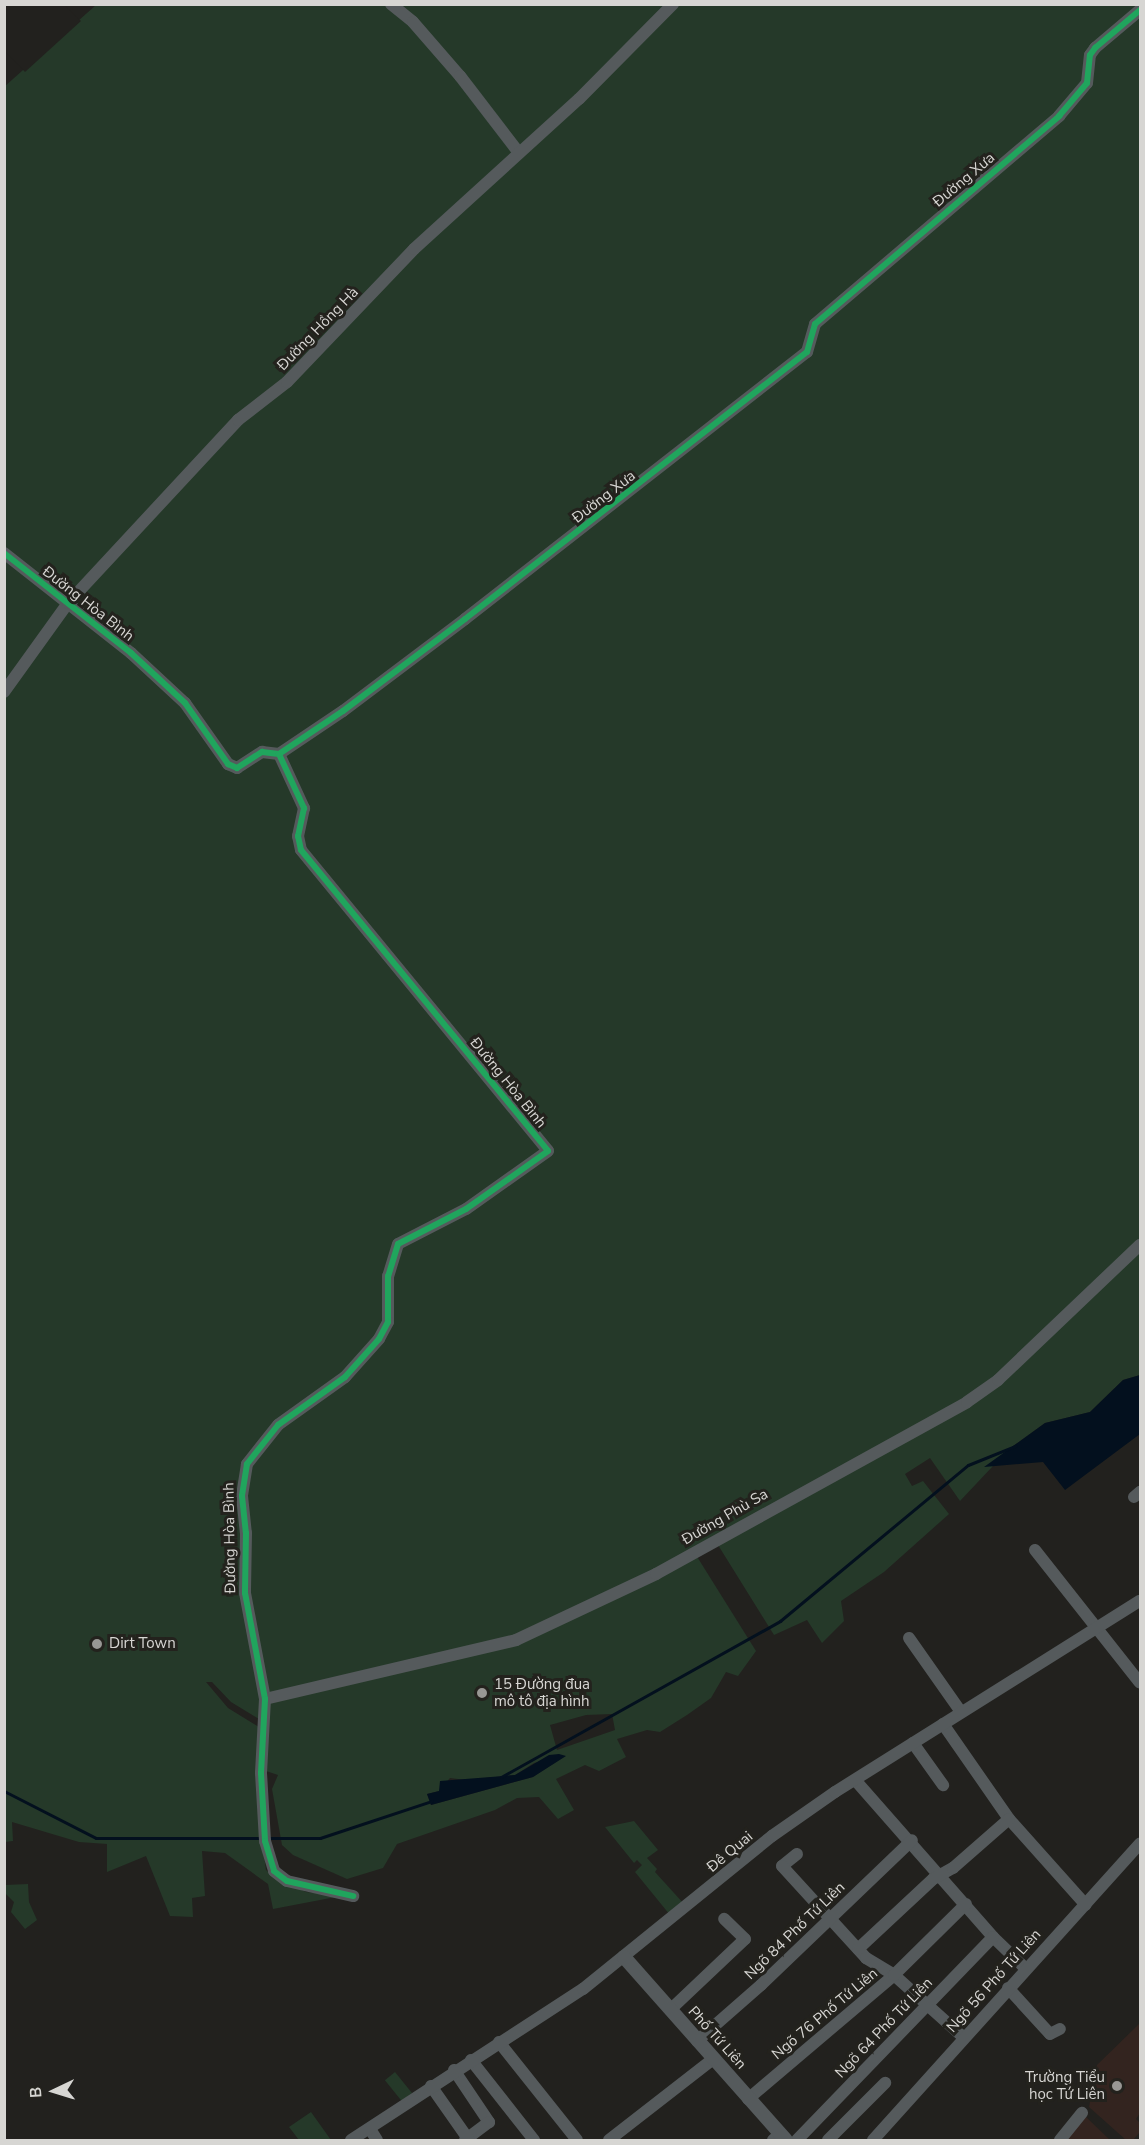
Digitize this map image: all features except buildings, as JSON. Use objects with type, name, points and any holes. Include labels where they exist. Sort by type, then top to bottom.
[{"type":"street","points":[[391,4],[413,22],[454,68],[519,153]]},
{"type":"street","name":"Đường Hồng Hà","points":[[4,692],[68,603],[238,420],[287,382],[414,249],[579,99],[673,4]]},
{"type":"street","name":"Đường Xưa","points":[[279,754],[456,626],[807,352],[814,324],[1059,117],[1087,83],[1090,55],[1095,48],[1140,10]]},
{"type":"street","name":"Đường Hòa Bình","points":[[4,552],[131,653],[185,703],[228,764],[237,768],[262,752],[279,754],[304,808],[298,836],[301,850],[548,1151],[466,1209],[398,1244],[388,1276],[388,1322],[380,1339],[345,1377],[278,1425],[247,1464],[242,1496],[246,1533],[245,1593],[266,1699],[262,1814],[274,1871],[287,1881],[313,1889],[353,1896]]},
{"type":"street","name":"Đường Phù Sa","points":[[266,1699],[516,1640],[656,1574],[967,1402],[998,1380],[1140,1245]]},
{"type":"street","points":[[1035,1550],[1140,1683]]},
{"type":"street","name":"Đê Quai","points":[[351,2140],[454,2070],[583,1989],[772,1836],[961,1712],[1140,1601]]},
{"type":"street","points":[[909,1638],[961,1712]]},
{"type":"street","points":[[943,1724],[1010,1820],[1086,1905]]},
{"type":"street","points":[[913,1743],[943,1785]]},
{"type":"street","points":[[856,1780],[912,1840],[993,1937],[1025,1968]]},
{"type":"street","points":[[858,1949],[933,1879],[942,1875],[1010,1820]]},
{"type":"street","name":"Ngõ 84 Phố Tứ Liên","points":[[698,2040],[912,1840]]},
{"type":"street","name":"Ngõ 56 Phố Tứ Liên","points":[[873,2140],[1025,1968],[1086,1905],[1140,1843]]},
{"type":"street","points":[[797,1854],[782,1866],[858,1949],[894,1975],[963,2037]]},
{"type":"street","name":"Ngõ 76 Phố Tứ Liên","points":[[748,2099],[894,1975],[966,1904]]},
{"type":"street","points":[[670,2010],[745,1939],[724,1919]]},
{"type":"street","name":"Ngõ 64 Phố Tứ Liên","points":[[797,2140],[993,1937]]},
{"type":"street","name":"Phố Tứ Liên","points":[[624,1957],[698,2040],[779,2138]]},
{"type":"street","points":[[1008,1988],[1050,2034],[1060,2029]]},
{"type":"street","points":[[499,2042],[577,2140]]},
{"type":"street","points":[[609,2140],[713,2059]]},
{"type":"street","points":[[471,2060],[534,2140]]},
{"type":"street","points":[[431,2086],[467,2140],[489,2122],[454,2070]]},
{"type":"street","points":[[828,2140],[885,2084]]},
{"type":"street","points":[[1060,2140],[1082,2113]]},
{"type":"street","points":[[370,2129],[377,2140]]},
{"type":"shaded area","name":"Trường Tiểu học Tứ Liên","points":[[1140,2023],[1140,2113],[1136,2119],[1140,2123],[1140,2132],[1133,2140],[1126,2140],[1089,2107],[1097,2065]]},
{"type":"shaded area","points":[[1085,2116],[1110,2140],[1064,2140]]},
{"type":"green space","points":[[96,5],[1140,5],[1140,1375],[1123,1380],[1090,1412],[1045,1423],[1009,1449],[960,1501],[930,1458],[905,1474],[912,1486],[923,1481],[949,1514],[884,1572],[841,1601],[844,1621],[822,1643],[807,1620],[774,1635],[718,1545],[696,1555],[756,1651],[738,1676],[726,1672],[711,1698],[687,1715],[660,1732],[647,1730],[617,1739],[626,1757],[599,1771],[585,1765],[556,1779],[574,1810],[558,1819],[539,1797],[517,1798],[495,1810],[397,1844],[383,1868],[347,1879],[293,1855],[282,1845],[272,1789],[278,1775],[266,1771],[259,1719],[231,1702],[212,1682],[206,1682],[228,1708],[259,1727],[257,1804],[266,1870],[280,1881],[306,1892],[341,1896],[273,1909],[268,1884],[225,1853],[202,1851],[205,1896],[192,1898],[193,1917],[170,1916],[146,1856],[107,1872],[107,1844],[79,1842],[12,1822],[13,1841],[5,1842],[4,87]],"holes":[[[612,1714],[615,1730],[557,1750],[550,1725],[586,1715]],[[565,1756],[533,1777],[431,1805],[427,1794],[439,1791],[450,1778],[466,1780],[515,1775],[534,1763]]]},
{"type":"green space","points":[[634,1821],[658,1850],[647,1858],[657,1869],[655,1872],[684,1904],[670,1915],[635,1872],[642,1865],[637,1860],[634,1863],[605,1827]]},
{"type":"green space","points":[[28,1884],[29,1902],[37,1920],[25,1929],[11,1912],[14,1902],[5,1893],[5,1885]]},
{"type":"green space","points":[[395,2072],[412,2093],[402,2101],[385,2080]]},
{"type":"green space","points":[[311,2112],[331,2140],[299,2140],[289,2127]]},
{"type":"water","points":[[1140,1375],[1140,1434],[1065,1490],[1043,1462],[984,1467],[1045,1423],[1090,1412],[1123,1380]]},
{"type":"water","points":[[549,1755],[566,1756],[533,1777],[431,1805],[427,1794],[439,1791],[440,1781],[515,1775]]},
{"type":"pier","points":[[5,4],[64,5],[81,21],[25,72],[5,51]]},
{"type":"waterway","points":[[501,1777],[780,1621],[968,1465],[1015,1446]]},
{"type":"waterway","points":[[4,1791],[96,1838],[261,1838]]},
{"type":"waterway","points":[[268,1838],[320,1838],[432,1801]]},
{"type":"cycle path","points":[[279,754],[343,711],[465,619],[807,352],[815,324],[1059,116],[1087,83],[1090,55],[1095,48],[1140,10]]},
{"type":"cycle path","points":[[4,553],[131,653],[185,703],[228,764],[237,768],[262,752],[279,754],[304,808],[298,836],[301,850],[548,1151],[466,1209],[398,1244],[388,1276],[388,1322],[379,1339],[345,1377],[278,1425],[247,1464],[242,1496],[246,1533],[245,1593],[265,1699],[261,1773],[265,1841],[274,1871],[287,1881],[353,1896]]},
{"type":"place","name":"Dirt Town","points":[[97,1644]]},
{"type":"place","name":"15 Đường đua mô tô địa hình","points":[[482,1693]]},
{"type":"place","name":"Trường Tiểu học Tứ Liên","points":[[1117,2086]]}]
